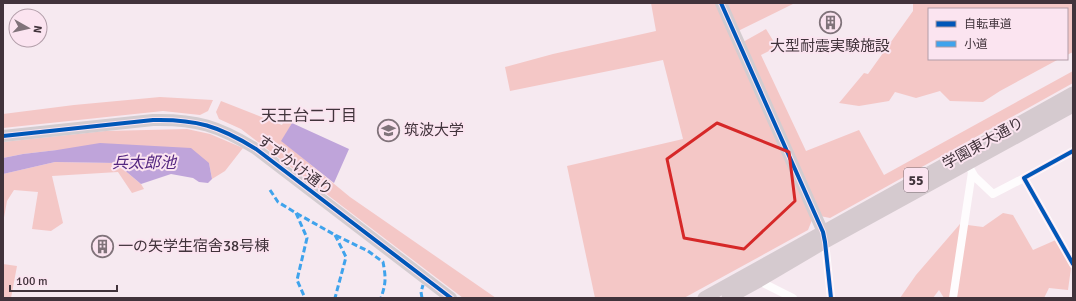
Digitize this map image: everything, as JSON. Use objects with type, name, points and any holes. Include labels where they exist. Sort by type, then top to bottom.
[{"type":"main road","name":"学園東大通り","points":[[704,298],[824,237],[1071,103]]},
{"type":"main road","name":"学園東大通り","points":[[728,298],[759,281],[824,237],[970,168],[1071,103]]},
{"type":"street","points":[[721,3],[824,237],[831,298]]},
{"type":"street","name":"すずかけ通り","points":[[3,136],[153,120],[189,121],[218,129],[242,140],[256,149],[451,298]]},
{"type":"street","points":[[970,168],[975,177],[993,194],[1073,151]]},
{"type":"street","points":[[953,298],[970,168]]},
{"type":"street","points":[[1024,178],[1073,264]]},
{"type":"street","points":[[759,281],[793,298]]},
{"type":"highlighted area","points":[[717,123],[789,152],[795,201],[744,249],[684,238],[667,159]]},
{"type":"shaded area","points":[[651,3],[716,3],[812,220],[808,230],[684,298],[595,298],[567,166],[683,139],[663,60],[510,91],[505,67],[553,54],[656,31]]},
{"type":"shaded area","points":[[725,3],[795,3],[738,31]]},
{"type":"shaded area","points":[[913,3],[1073,3],[1073,52],[1068,54],[1068,8],[928,8],[928,60],[1057,60],[983,102],[950,101],[940,91],[916,98],[895,92],[889,101],[859,106],[839,103],[864,73],[868,74],[913,11]]},
{"type":"shaded area","points":[[766,29],[777,47],[761,55],[806,151],[859,130],[884,175],[1073,71],[1073,83],[830,218],[820,216],[743,42]]},
{"type":"shaded area","points":[[160,97],[213,100],[208,111],[200,115],[163,111],[3,128],[3,114],[74,105]]},
{"type":"shaded area","points":[[221,101],[282,125],[284,121],[292,123],[282,141],[350,197],[496,298],[463,298],[241,129],[219,119],[216,112]]},
{"type":"shaded area","points":[[187,129],[210,134],[243,148],[225,171],[212,179],[209,163],[57,150],[3,158],[3,142],[105,131]]},
{"type":"shaded area","points":[[55,162],[116,163],[141,184],[144,189],[132,193],[118,172],[52,176],[63,223],[51,231],[32,229],[38,192],[14,190],[7,201],[3,223],[3,174]]},
{"type":"shaded area","points":[[1003,213],[1013,215],[1033,250],[1058,239],[1071,268],[1068,290],[1049,288],[1044,298],[944,298],[939,290],[933,298],[900,298],[916,275],[960,224],[983,227]]},
{"type":"shaded area","points":[[3,264],[17,266],[11,298],[3,298]]},
{"type":"water","points":[[292,123],[349,149],[334,183],[281,141]]},
{"type":"water","name":"兵太郎池","points":[[100,143],[191,148],[209,163],[212,179],[208,183],[199,182],[193,178],[171,174],[141,184],[116,163],[55,162],[3,174],[3,158]]},
{"type":"marked path","points":[[270,190],[278,202],[335,235],[368,251],[383,262],[385,280],[381,298]]},
{"type":"marked path","points":[[296,213],[307,238],[297,280],[305,298]]},
{"type":"marked path","points":[[335,235],[346,257],[335,298]]},
{"type":"marked path","points":[[422,298],[421,292],[423,285]]},
{"type":"cycle path","points":[[721,3],[823,232],[831,298]]},
{"type":"cycle path","points":[[3,136],[153,120],[182,121],[218,129],[256,149],[451,298]]},
{"type":"cycle path","points":[[1073,151],[1024,178],[1073,264]]},
{"type":"place","name":"大型耐震実験施設","points":[[830,23]]},
{"type":"place","name":"筑波大学","points":[[388,130]]},
{"type":"place","name":"一の矢学生宿舎38号棟","points":[[102,246]]},
{"type":"district","name":"天王台二丁目","points":[[309,116]]}]
